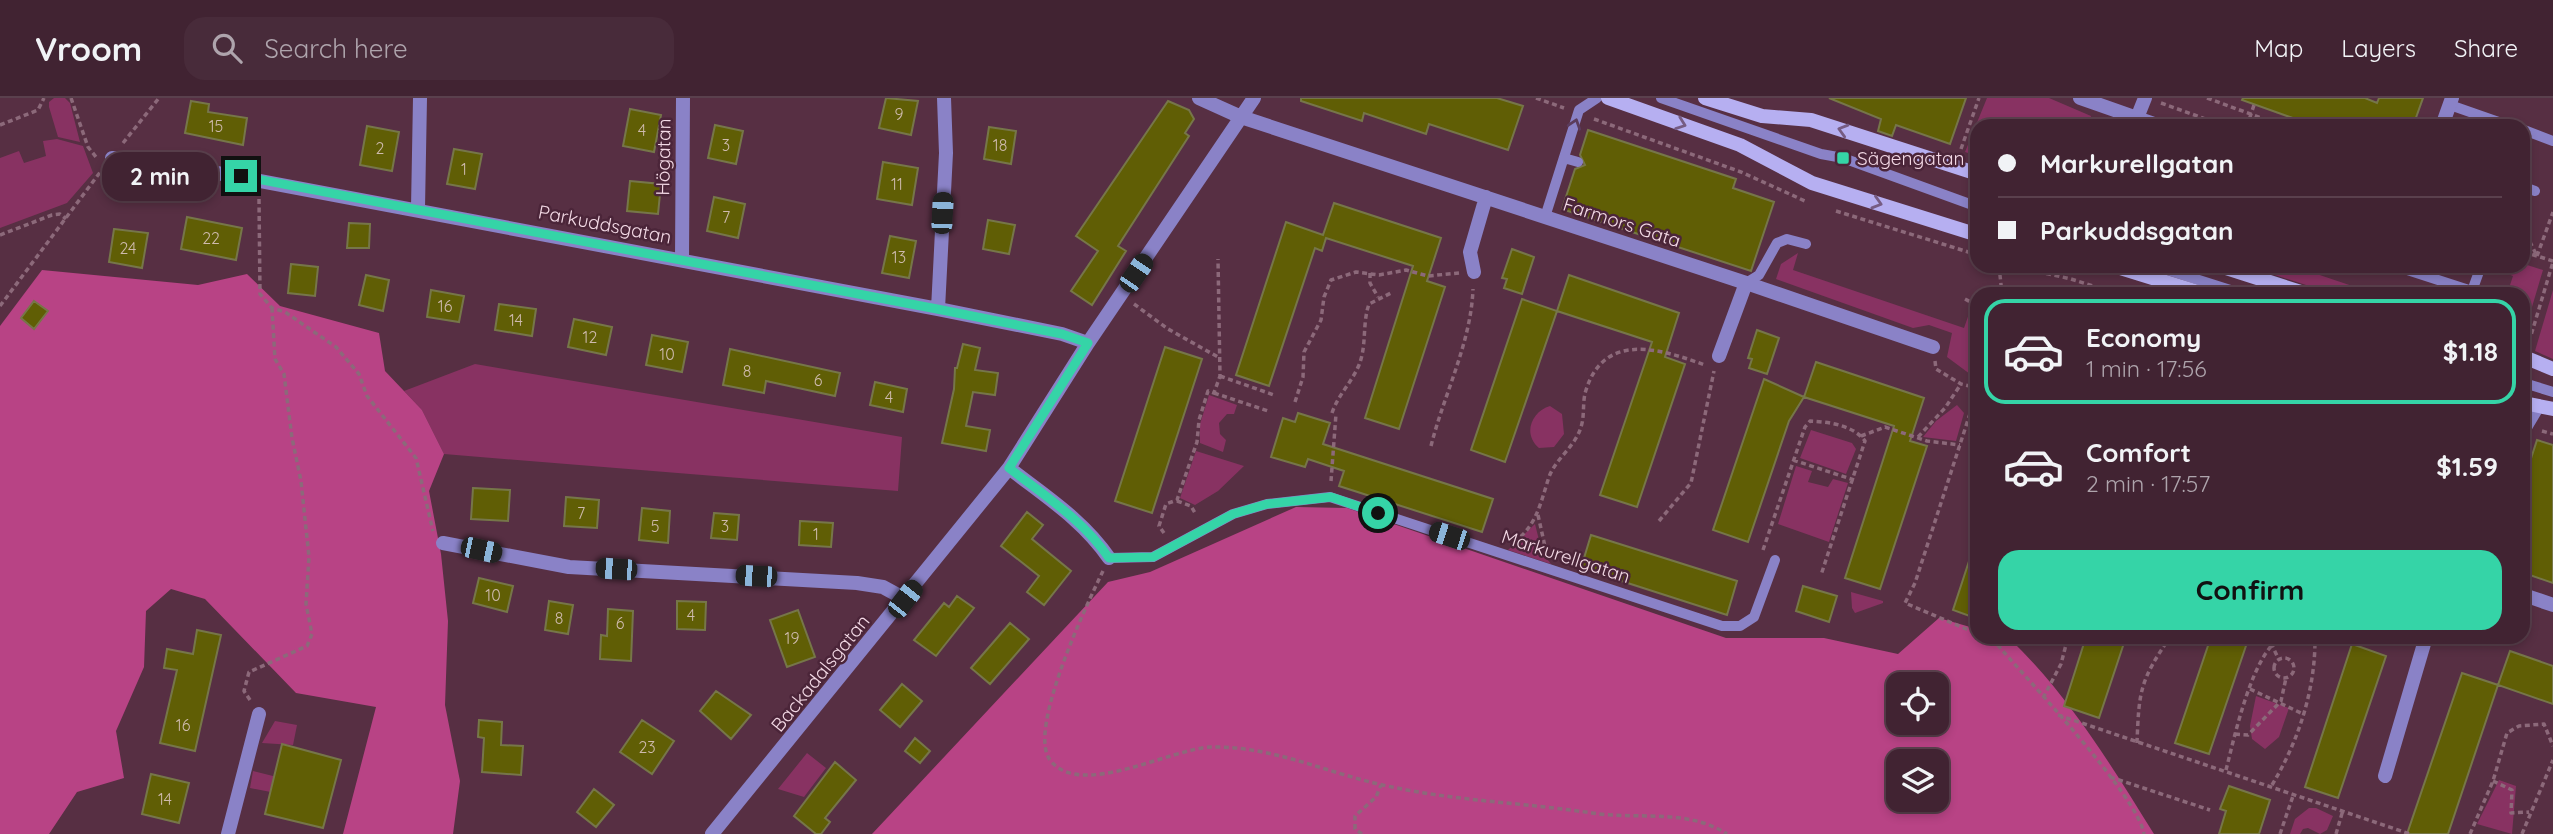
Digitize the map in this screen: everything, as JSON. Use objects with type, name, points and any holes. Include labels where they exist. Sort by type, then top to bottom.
[{"type":"street","points":[[418,208],[420,98]]},
{"type":"street","name":"Högatan","points":[[682,259],[683,98]]},
{"type":"street","points":[[937,309],[946,153],[944,98]]},
{"type":"street","name":"Farmors Gata","points":[[1199,98],[1241,117],[1933,347]]},
{"type":"street","name":"Backadalsgatan","points":[[712,834],[1009,468],[1088,343],[1254,98]]},
{"type":"street","points":[[1608,98],[1740,145],[1812,183],[1970,232]]},
{"type":"street","points":[[1705,98],[1762,116],[1811,120],[1970,171]]},
{"type":"street","points":[[2080,98],[2128,119]]},
{"type":"street","points":[[2135,119],[2151,100]]},
{"type":"street","points":[[2445,119],[2451,102]]},
{"type":"street","name":"Parkuddsgatan","points":[[109,162],[154,161],[418,208],[1062,334],[1088,343]]},
{"type":"street","points":[[1474,272],[1470,252],[1486,197]]},
{"type":"street","points":[[2136,273],[2182,287]]},
{"type":"street","points":[[2242,273],[2285,287]]},
{"type":"street","points":[[1716,362],[1746,284]]},
{"type":"street","points":[[2530,359],[2553,369]]},
{"type":"street","points":[[1009,468],[1094,537],[1109,558]]},
{"type":"street","points":[[443,543],[569,567],[857,583],[883,587],[905,599]]},
{"type":"street","points":[[2530,597],[2553,605]]},
{"type":"street","points":[[2385,776],[2424,644]]},
{"type":"street","points":[[228,834],[260,714]]},
{"type":"lane","points":[[1545,217],[1578,113],[1597,98]]},
{"type":"lane","points":[[1661,98],[1821,154],[1843,158],[1970,204]]},
{"type":"lane","points":[[2451,102],[2493,119]]},
{"type":"lane","points":[[2530,133],[2553,141]]},
{"type":"lane","points":[[1564,158],[1578,162]]},
{"type":"lane","points":[[2530,189],[2535,191]]},
{"type":"lane","points":[[1746,284],[1759,275],[1777,243],[1787,239],[1806,244]]},
{"type":"lane","points":[[2177,273],[2221,287]]},
{"type":"lane","points":[[2417,273],[2460,287]]},
{"type":"lane","points":[[2530,385],[2553,392]]},
{"type":"lane","points":[[2530,426],[2547,408]]},
{"type":"lane","name":"Markurellgatan","points":[[1109,558],[1153,557],[1233,514],[1267,504],[1331,497],[1722,626],[1740,626],[1754,617],[1775,560]]},
{"type":"path","points":[[0,125],[38,110],[44,98]]},
{"type":"path","points":[[71,98],[88,147],[109,162]]},
{"type":"path","points":[[0,306],[159,98]]},
{"type":"path","points":[[1536,98],[1741,172],[1806,201]]},
{"type":"path","points":[[1972,119],[1979,98]]},
{"type":"path","points":[[2207,98],[2263,119]]},
{"type":"path","points":[[2151,100],[2205,119]]},
{"type":"path","points":[[2249,119],[2254,105]]},
{"type":"path","points":[[1958,158],[1970,124]]},
{"type":"path","points":[[260,179],[260,294],[272,308],[285,312],[327,340],[359,374],[367,396],[416,458],[421,472],[427,517],[434,534],[443,543]]},
{"type":"path","points":[[1830,209],[1970,253]]},
{"type":"path","points":[[2536,256],[2553,212]]},
{"type":"path","points":[[0,235],[52,215],[60,214],[67,219]]},
{"type":"path","points":[[2530,242],[2536,256]]},
{"type":"path","points":[[2530,254],[2553,261],[2530,337]]},
{"type":"path","points":[[1214,393],[1220,376],[1218,259]]},
{"type":"path","points":[[1295,402],[1303,377],[1304,352],[1321,320],[1327,287],[1331,281],[1348,272],[1406,270],[1428,276],[1474,272]]},
{"type":"path","points":[[1370,273],[1370,283],[1378,297]]},
{"type":"path","points":[[2044,273],[2096,287]]},
{"type":"path","points":[[1331,497],[1337,398],[1359,367],[1363,350],[1364,317],[1369,304],[1378,297],[1393,292]]},
{"type":"path","points":[[1121,295],[1168,328],[1218,357]]},
{"type":"path","points":[[1965,299],[1970,302]]},
{"type":"path","points":[[1431,446],[1441,405],[1470,330],[1473,303]]},
{"type":"path","points":[[260,714],[244,691],[249,672],[307,646],[313,634],[306,604],[309,557],[301,481],[292,438],[284,374],[275,359],[272,308]]},
{"type":"path","points":[[1933,347],[1936,369],[1970,387]]},
{"type":"path","points":[[1496,552],[1518,539],[1538,515],[1552,468],[1581,429],[1588,384],[1611,355],[1649,348],[1716,362]]},
{"type":"path","points":[[1220,376],[1274,395]]},
{"type":"path","points":[[1659,522],[1691,483],[1714,376]]},
{"type":"path","points":[[1917,438],[1945,408],[1961,384]]},
{"type":"path","points":[[1177,500],[1198,442],[1199,420],[1208,391],[1268,411]]},
{"type":"path","points":[[1970,413],[1915,583],[1905,603],[1970,631]]},
{"type":"path","points":[[1761,555],[1805,427],[1810,421],[1838,425],[1861,436],[1865,441],[1821,575]]},
{"type":"path","points":[[1861,436],[1885,427],[1917,438],[1959,445]]},
{"type":"path","points":[[1793,460],[1854,480]]},
{"type":"path","points":[[1164,533],[1159,526],[1166,504],[1177,500],[1191,506],[1195,513]]},
{"type":"path","points":[[1538,515],[1544,549],[1560,573]]},
{"type":"path","points":[[1109,558],[1077,624],[1056,683],[1042,743],[1050,762],[1077,776],[1102,774],[1209,747],[1250,749],[1381,784],[1441,796],[1596,814],[1662,816],[1713,825],[1727,834]]},
{"type":"path","points":[[1999,644],[2110,777],[2142,820],[2144,834]]},
{"type":"path","points":[[2043,698],[2060,664],[2066,644]]},
{"type":"path","points":[[2137,743],[2144,680],[2167,644]]},
{"type":"path","points":[[2226,770],[2250,690],[2270,644]]},
{"type":"path","points":[[2273,644],[2279,660]]},
{"type":"path","points":[[2272,785],[2290,754],[2303,714],[2315,662],[2315,644]]},
{"type":"path","points":[[2235,734],[2248,735],[2253,732],[2281,701],[2286,678],[2293,673],[2294,664],[2287,658],[2275,664],[2275,673],[2286,678]]},
{"type":"path","points":[[2250,690],[2281,701],[2303,714]]},
{"type":"path","points":[[2058,715],[2272,785],[2410,834]]},
{"type":"path","points":[[2470,834],[2493,781],[2507,733],[2519,726],[2553,722]]},
{"type":"path","points":[[2544,724],[2553,746]]},
{"type":"path","points":[[2522,834],[2553,760]]},
{"type":"path","points":[[2110,777],[2210,810]]},
{"type":"path","points":[[2493,781],[2512,790],[2511,813],[2529,812]]},
{"type":"path","points":[[1362,834],[1355,830],[1355,816],[1376,797],[1381,784]]},
{"type":"path","points":[[2280,834],[2294,793]]},
{"type":"path","points":[[2333,834],[2343,810]]},
{"type":"shaded area","points":[[54,98],[65,98],[70,103],[80,142],[58,137],[49,107],[49,102]]},
{"type":"shaded area","points":[[1987,98],[2049,98],[2091,116],[2090,119],[1978,119]]},
{"type":"shaded area","points":[[57,139],[83,146],[93,173],[67,203],[0,228],[0,158],[19,151],[24,163],[46,156],[43,141]]},
{"type":"shaded area","points":[[1970,140],[1970,154],[1965,152]]},
{"type":"shaded area","points":[[1798,253],[1793,270],[1964,328],[1970,311],[1970,374],[1947,357],[1952,333],[1929,325],[1913,328],[1776,279],[1781,264]]},
{"type":"shaded area","points":[[2530,266],[2543,270],[2530,314],[2530,287],[2509,287],[2513,276],[2505,273],[2530,273]]},
{"type":"shaded area","points":[[42,270],[198,285],[247,274],[280,306],[379,333],[385,371],[422,410],[444,454],[429,491],[441,554],[448,621],[445,705],[460,781],[453,834],[343,834],[376,707],[296,693],[205,599],[171,589],[146,611],[144,667],[116,731],[124,778],[77,792],[49,834],[0,834],[0,326]]},
{"type":"shaded area","points":[[2269,273],[2314,273],[2355,287],[2312,287]]},
{"type":"shaded area","points":[[2553,290],[2553,359],[2535,351]]},
{"type":"shaded area","points":[[475,364],[902,437],[898,491],[444,454],[422,410],[404,391]]},
{"type":"shaded area","points":[[1209,395],[1237,405],[1234,414],[1227,414],[1219,423],[1220,434],[1226,440],[1223,452],[1200,443],[1200,424]]},
{"type":"shaded area","points":[[1957,405],[1964,413],[1956,441],[1923,437],[1936,421]]},
{"type":"shaded area","points":[[1550,406],[1562,414],[1564,434],[1554,447],[1539,448],[1531,436],[1531,424],[1538,413]]},
{"type":"shaded area","points":[[1811,430],[1852,443],[1856,449],[1846,474],[1800,458]]},
{"type":"shaded area","points":[[1196,451],[1244,466],[1218,491],[1195,505],[1180,498]]},
{"type":"shaded area","points":[[1796,466],[1812,471],[1808,482],[1828,487],[1833,479],[1848,483],[1829,542],[1778,524]]},
{"type":"shaded area","points":[[1296,507],[1347,508],[1726,638],[1824,638],[1898,654],[1939,618],[1970,627],[1970,644],[2015,644],[2070,708],[2154,834],[872,834],[1108,582],[1150,572]]},
{"type":"shaded area","points":[[1535,524],[1542,552],[1551,564],[1508,550]]},
{"type":"shaded area","points":[[1851,592],[1883,601],[1883,603],[1855,613]]},
{"type":"shaded area","points":[[2256,696],[2289,708],[2279,737],[2265,749],[2252,739],[2250,726]]},
{"type":"shaded area","points":[[275,721],[297,725],[293,745],[262,743]]},
{"type":"shaded area","points":[[807,753],[826,768],[804,797],[778,789]]},
{"type":"shaded area","points":[[253,771],[285,779],[281,794],[250,788]]},
{"type":"shaded area","points":[[2499,780],[2516,786],[2512,834],[2477,824]]},
{"type":"shaded area","points":[[2309,808],[2316,808],[2333,816],[2327,830],[2320,834],[2308,828],[2303,829],[2300,834],[2290,834],[2295,819]]},
{"type":"building","points":[[886,98],[918,101],[911,135],[879,128]]},
{"type":"building","points":[[1301,98],[1497,98],[1523,106],[1508,150],[1429,124],[1426,134],[1364,113],[1362,121],[1301,101]]},
{"type":"building","points":[[1829,98],[1966,98],[1950,144],[1896,125],[1892,136],[1878,131],[1881,119]]},
{"type":"building","points":[[2365,98],[2377,103],[2379,98],[2423,98],[2416,119],[2295,119],[2242,100]]},
{"type":"building","points":[[191,101],[209,104],[208,112],[247,118],[243,145],[185,133]]},
{"type":"building","points":[[1168,101],[1189,110],[1194,119],[1185,133],[1189,136],[1118,246],[1126,251],[1092,305],[1071,291],[1098,251],[1076,236]]},
{"type":"building","points":[[630,109],[661,115],[654,152],[623,146]]},
{"type":"building","points":[[715,125],[743,131],[736,164],[708,158]]},
{"type":"building","points":[[367,126],[399,132],[392,171],[360,165]]},
{"type":"building","points":[[989,127],[1016,131],[1011,164],[984,159]]},
{"type":"building","points":[[1588,130],[1736,179],[1733,188],[1774,202],[1751,271],[1562,209],[1575,169],[1585,165],[1580,155]]},
{"type":"building","points":[[454,149],[482,154],[475,189],[447,184]]},
{"type":"building","points":[[883,162],[918,168],[912,205],[877,199]]},
{"type":"building","points":[[630,181],[661,184],[658,214],[627,211]]},
{"type":"building","points":[[714,197],[745,204],[738,238],[707,231]]},
{"type":"building","points":[[1334,203],[1441,238],[1427,281],[1445,287],[1399,429],[1365,418],[1413,266],[1326,238],[1322,251],[1315,248],[1269,386],[1236,375],[1286,222],[1323,235]]},
{"type":"building","points":[[187,217],[242,228],[236,260],[181,249]]},
{"type":"building","points":[[988,220],[1015,225],[1009,254],[983,249]]},
{"type":"building","points":[[349,223],[370,224],[369,248],[347,248]]},
{"type":"building","points":[[114,229],[148,233],[142,268],[109,262]]},
{"type":"building","points":[[890,236],[916,241],[909,278],[882,273]]},
{"type":"building","points":[[1512,249],[1534,257],[1522,294],[1504,288],[1507,279],[1502,278]]},
{"type":"building","points":[[291,264],[318,267],[315,296],[288,293]]},
{"type":"building","points":[[366,275],[389,280],[383,311],[359,305]]},
{"type":"building","points":[[1569,275],[1679,313],[1665,357],[1685,364],[1637,507],[1600,495],[1652,342],[1557,311]]},
{"type":"building","points":[[431,290],[464,296],[459,322],[427,317]]},
{"type":"building","points":[[1522,299],[1557,311],[1505,462],[1471,450]]},
{"type":"building","points":[[34,301],[48,311],[34,329],[21,318]]},
{"type":"building","points":[[499,304],[536,309],[532,336],[495,330]]},
{"type":"building","points":[[574,319],[612,327],[606,355],[568,347]]},
{"type":"building","points":[[1757,330],[1779,338],[1767,374],[1749,368],[1752,359],[1748,358]]},
{"type":"building","points":[[652,335],[688,342],[682,372],[646,365]]},
{"type":"building","points":[[963,344],[980,348],[975,370],[998,373],[995,395],[973,392],[966,426],[990,430],[986,451],[942,443],[954,389],[955,368]]},
{"type":"building","points":[[1165,347],[1202,359],[1152,513],[1115,501]]},
{"type":"building","points":[[730,349],[840,373],[835,396],[766,381],[764,393],[723,385]]},
{"type":"building","points":[[1816,362],[1924,398],[1910,441],[1927,446],[1880,589],[1845,578],[1894,426],[1804,397]]},
{"type":"building","points":[[1764,379],[1804,397],[1789,421],[1748,542],[1713,530]]},
{"type":"building","points":[[875,382],[907,389],[903,412],[870,405]]},
{"type":"building","points":[[1298,413],[1330,423],[1323,444],[1493,499],[1482,532],[1339,486],[1344,471],[1308,459],[1305,467],[1271,457],[1283,418],[1295,422]]},
{"type":"building","points":[[2537,440],[2553,445],[2553,583],[2530,575],[2530,462]]},
{"type":"building","points":[[473,488],[510,490],[508,521],[471,519]]},
{"type":"building","points":[[566,497],[599,500],[597,528],[564,526]]},
{"type":"building","points":[[642,508],[670,511],[668,543],[639,540]]},
{"type":"building","points":[[1027,512],[1043,525],[1032,539],[1071,571],[1044,605],[1027,592],[1039,576],[1001,546]]},
{"type":"building","points":[[714,513],[739,515],[737,540],[711,538]]},
{"type":"building","points":[[800,521],[833,523],[831,547],[799,545]]},
{"type":"building","points":[[1591,535],[1737,581],[1727,615],[1581,568]]},
{"type":"building","points":[[1970,558],[1970,616],[1953,610]]},
{"type":"building","points":[[479,578],[513,586],[507,612],[473,603]]},
{"type":"building","points":[[1803,586],[1837,596],[1829,622],[1796,611]]},
{"type":"building","points":[[957,596],[974,608],[936,656],[914,640],[944,603],[949,607]]},
{"type":"building","points":[[549,601],[573,605],[568,634],[545,630]]},
{"type":"building","points":[[677,601],[706,602],[705,630],[677,629]]},
{"type":"building","points":[[608,609],[633,611],[631,661],[600,659],[601,635],[607,636]]},
{"type":"building","points":[[798,610],[815,657],[787,667],[770,620]]},
{"type":"building","points":[[1010,623],[1029,639],[990,684],[971,668]]},
{"type":"building","points":[[197,630],[221,635],[195,751],[160,743],[177,670],[164,668],[167,649],[193,654]]},
{"type":"building","points":[[2084,644],[2124,644],[2099,718],[2064,706]]},
{"type":"building","points":[[2209,644],[2247,644],[2209,754],[2175,743]]},
{"type":"building","points":[[2352,644],[2386,656],[2338,798],[2305,787]]},
{"type":"building","points":[[2510,651],[2553,666],[2553,704],[2498,685]]},
{"type":"building","points":[[2462,673],[2498,685],[2448,834],[2407,834]]},
{"type":"building","points":[[902,684],[922,701],[900,727],[880,710]]},
{"type":"building","points":[[716,691],[751,715],[731,739],[700,711]]},
{"type":"building","points":[[479,720],[502,722],[501,745],[523,746],[521,775],[482,772],[484,738],[478,737]]},
{"type":"building","points":[[642,720],[674,741],[652,774],[620,752]]},
{"type":"building","points":[[915,738],[930,751],[920,763],[905,751]]},
{"type":"building","points":[[282,744],[341,760],[323,828],[265,814]]},
{"type":"building","points":[[835,762],[856,780],[825,818],[830,822],[821,834],[816,834],[794,816]]},
{"type":"building","points":[[151,774],[189,783],[179,823],[142,814]]},
{"type":"building","points":[[2229,786],[2270,800],[2259,834],[2219,834],[2226,811],[2220,809]]},
{"type":"building","points":[[594,789],[614,805],[596,827],[577,812]]},
{"type":"place","name":"Sägengatan","points":[[1843,158]]},
{"type":"route","points":[[241,176],[937,309],[1062,334],[1088,343],[1009,468],[1069,514],[1094,537],[1109,558],[1153,557],[1233,514],[1267,504],[1331,497],[1378,513]]}]
